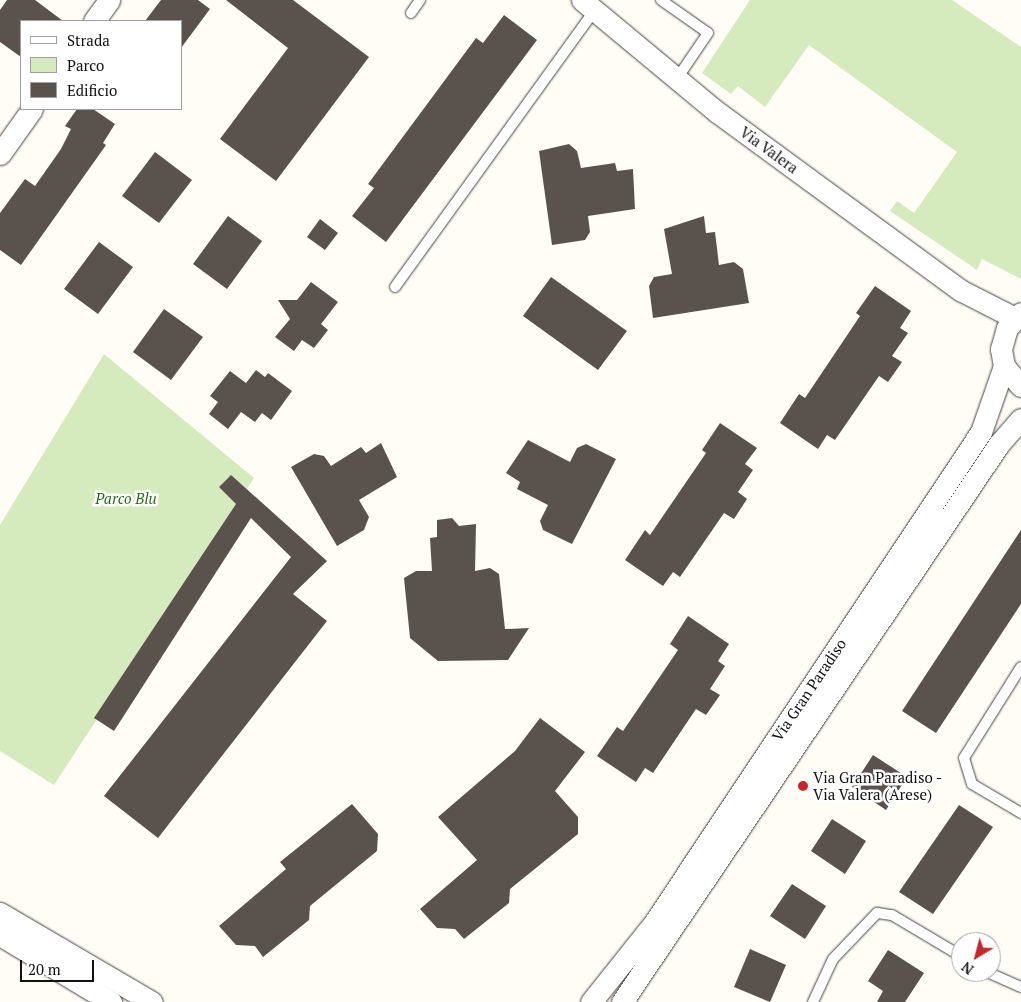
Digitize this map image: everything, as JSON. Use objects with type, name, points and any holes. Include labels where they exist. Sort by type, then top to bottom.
[{"type":"street","points":[[95,20],[109,0]]},
{"type":"street","name":"Via Valera","points":[[588,5],[676,81],[962,291],[1003,337]]},
{"type":"street","points":[[0,154],[31,110]]},
{"type":"street","name":"Via Valera","points":[[962,291],[1018,315]]},
{"type":"street","points":[[1018,315],[1003,337],[1004,366],[1021,386]]},
{"type":"street","name":"Via Gran Paradiso","points":[[591,1002],[654,923],[981,432],[1004,366]]},
{"type":"street","name":"Via Gran Paradiso","points":[[622,1002],[999,444],[1021,419]]},
{"type":"street","points":[[0,912],[152,1002]]},
{"type":"street","points":[[0,935],[111,1002]]},
{"type":"lane","points":[[411,12],[420,0]]},
{"type":"lane","points":[[661,0],[708,33],[676,81]]},
{"type":"lane","points":[[395,287],[588,5]]},
{"type":"lane","points":[[1021,667],[964,758],[972,784],[1021,813]]},
{"type":"lane","points":[[813,1002],[833,959],[866,919],[877,913],[892,915],[951,950]]},
{"type":"lane","points":[[1001,978],[1021,987]]},
{"type":"green space","points":[[750,0],[952,0],[1021,47],[1021,279],[982,259],[977,270],[890,211],[897,201],[914,213],[957,152],[809,45],[765,107],[738,86],[731,94],[702,73]]},
{"type":"green space","name":"Parco Blu","points":[[104,354],[254,478],[54,785],[0,751],[0,525]]},
{"type":"building","points":[[7,0],[35,0],[62,20],[20,20],[20,56],[0,42],[0,10]]},
{"type":"building","points":[[161,0],[198,0],[210,9],[182,47],[182,20],[146,20]]},
{"type":"building","points":[[226,0],[293,0],[369,57],[276,181],[220,139],[288,48]]},
{"type":"building","points":[[504,15],[537,40],[386,242],[352,216],[374,188],[368,184],[476,38],[483,43]]},
{"type":"building","points":[[76,110],[94,110],[115,124],[103,143],[106,145],[21,265],[0,250],[0,213],[25,179],[35,186],[61,149],[71,129],[65,126]]},
{"type":"building","points":[[569,144],[577,151],[581,168],[615,163],[617,171],[633,169],[635,209],[588,216],[590,232],[585,240],[552,245],[539,151]]},
{"type":"building","points":[[155,152],[192,180],[159,223],[122,196]]},
{"type":"building","points":[[228,216],[262,241],[227,289],[193,264]]},
{"type":"building","points":[[704,216],[706,233],[715,232],[719,265],[734,262],[743,269],[749,303],[653,318],[649,286],[654,277],[672,274],[664,229]]},
{"type":"building","points":[[320,219],[338,233],[325,250],[307,237]]},
{"type":"building","points":[[99,242],[133,267],[98,314],[64,289]]},
{"type":"building","points":[[551,277],[627,331],[598,370],[523,316]]},
{"type":"building","points":[[311,282],[338,302],[321,324],[328,330],[314,348],[302,340],[294,351],[275,337],[290,319],[278,300],[297,300]]},
{"type":"building","points":[[875,286],[911,311],[900,328],[908,333],[892,356],[902,362],[888,382],[879,376],[835,440],[827,435],[818,449],[780,423],[799,394],[805,398],[860,316],[856,313]]},
{"type":"building","points":[[164,309],[203,337],[171,380],[133,352]]},
{"type":"building","points":[[256,370],[265,377],[268,373],[292,391],[271,420],[262,413],[255,422],[241,412],[228,429],[209,414],[218,402],[210,396],[230,371],[246,383]]},
{"type":"building","points":[[720,423],[757,448],[745,464],[753,470],[738,492],[747,499],[734,519],[724,513],[680,577],[673,572],[663,586],[625,560],[645,530],[650,535],[706,453],[702,450]]},
{"type":"building","points":[[528,440],[570,462],[577,448],[586,444],[616,459],[572,544],[543,530],[540,521],[548,505],[517,489],[520,482],[506,473]]},
{"type":"building","points":[[381,443],[397,477],[359,500],[369,517],[364,530],[337,546],[291,467],[314,454],[324,456],[331,466],[361,447],[366,453]]},
{"type":"building","points":[[231,475],[327,561],[293,594],[327,621],[158,838],[104,796],[291,557],[251,518],[114,731],[94,718],[236,504],[219,487]]},
{"type":"building","points":[[452,518],[459,526],[476,524],[475,571],[490,568],[499,574],[505,629],[529,628],[508,660],[438,661],[410,638],[404,578],[416,571],[432,571],[430,538],[437,537],[437,520]]},
{"type":"building","points":[[1021,530],[1021,604],[936,733],[902,711]]},
{"type":"building","points":[[688,616],[729,644],[718,661],[725,666],[710,689],[720,695],[706,715],[696,709],[653,773],[645,768],[636,782],[597,756],[617,727],[623,731],[678,650],[670,644]]},
{"type":"building","points":[[540,718],[585,752],[555,791],[578,817],[578,834],[510,889],[509,903],[464,939],[455,929],[437,928],[420,909],[477,860],[438,817],[515,751]]},
{"type":"building","points":[[873,755],[907,777],[886,810],[852,787]]},
{"type":"building","points":[[352,804],[378,834],[377,851],[310,906],[309,920],[263,957],[255,946],[236,945],[219,926],[286,869],[280,862]]},
{"type":"building","points":[[959,805],[993,827],[933,914],[899,892]]},
{"type":"building","points":[[832,819],[866,841],[845,874],[811,851]]},
{"type":"building","points":[[792,884],[826,906],[805,939],[770,916]]},
{"type":"building","points":[[750,949],[786,965],[770,1002],[734,987]]},
{"type":"building","points":[[888,950],[924,973],[905,1002],[877,1002],[883,991],[868,981]]},
{"type":"place","name":"Via Gran Paradiso - Via Valera (Arese)","points":[[803,786]]}]
